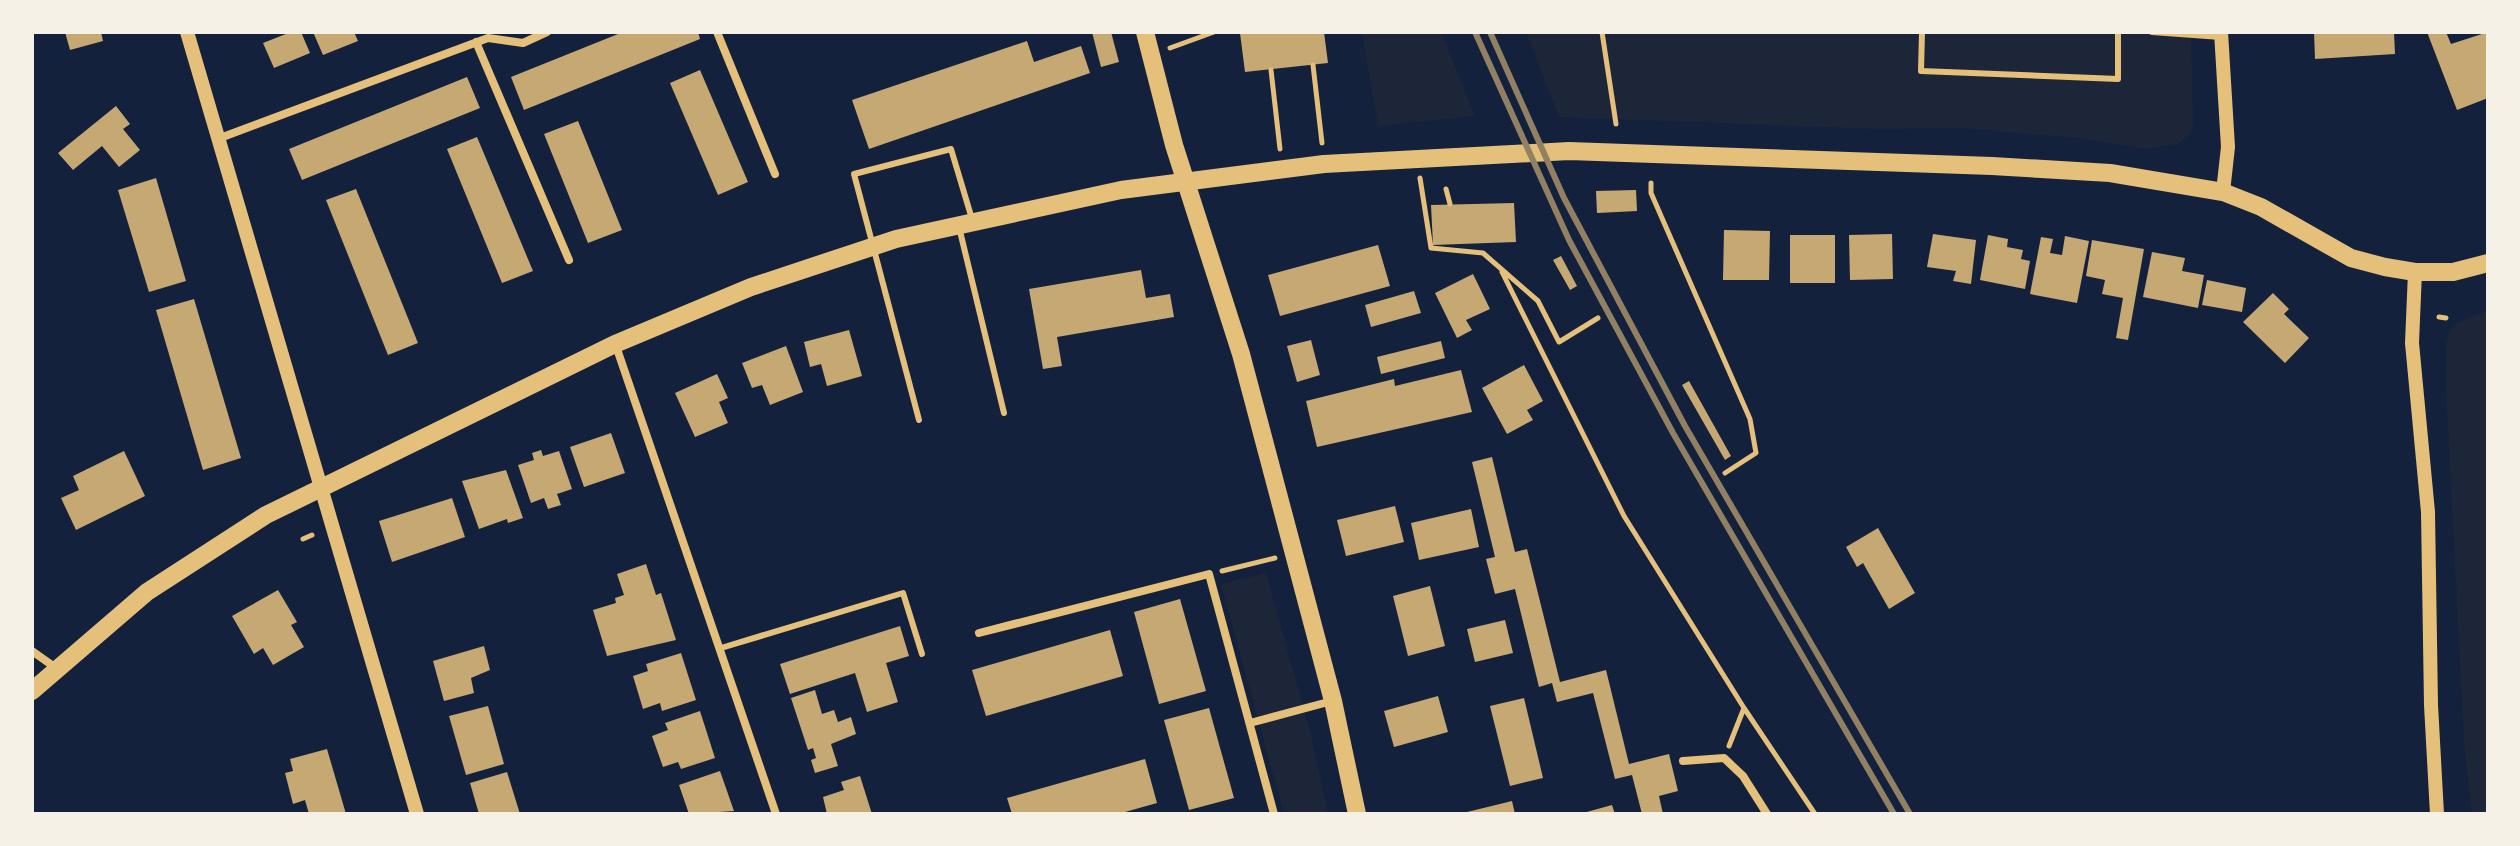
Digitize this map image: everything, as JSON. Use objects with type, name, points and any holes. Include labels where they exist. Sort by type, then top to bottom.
[{"type":"main road","points":[[1145,32],[1186,179],[1241,354],[1291,554],[1333,701],[1357,814]]},
{"type":"main road","points":[[32,691],[147,592],[266,515],[615,344],[751,287],[875,245],[965,222],[1186,179],[1324,164],[1607,151],[2110,173],[2223,192],[2261,207],[2351,258],[2415,272],[2453,272],[2488,263]]},
{"type":"street","points":[[187,32],[417,814]]},
{"type":"street","points":[[220,138],[476,42],[487,35],[523,43],[547,32]]},
{"type":"street","points":[[717,32],[775,174]]},
{"type":"street","points":[[2221,35],[2228,147],[2223,192]]},
{"type":"street","points":[[476,42],[569,260]]},
{"type":"street","points":[[2415,272],[2412,343],[2428,512],[2431,705],[2437,814]]},
{"type":"street","points":[[615,344],[776,814]]},
{"type":"street","points":[[979,633],[1209,574],[1274,814]]},
{"type":"street","points":[[32,651],[56,668]]},
{"type":"street","points":[[1250,723],[1333,701]]},
{"type":"street","points":[[1683,761],[1724,758],[1743,776],[1767,814]]},
{"type":"lane","points":[[1922,32],[1921,71],[2118,79],[2118,32]]},
{"type":"lane","points":[[2152,32],[2221,35]]},
{"type":"lane","points":[[919,420],[854,174],[951,149],[1004,413]]},
{"type":"lane","points":[[721,648],[903,593],[922,654]]},
{"type":"path","points":[[1150,54],[1214,32]]},
{"type":"path","points":[[1602,32],[1616,124]]},
{"type":"path","points":[[1313,65],[1324,164]]},
{"type":"path","points":[[1271,70],[1282,170]]},
{"type":"path","points":[[1417,158],[1431,248],[1456,247],[1483,253],[1538,301],[1559,342],[1598,318]]},
{"type":"path","points":[[1651,183],[1651,193],[1750,419],[1756,453],[1725,473]]},
{"type":"path","points":[[1446,189],[1450,204]]},
{"type":"path","points":[[1502,272],[1624,516],[1744,708],[1815,814]]},
{"type":"path","points":[[2439,317],[2446,318]]},
{"type":"path","points":[[303,539],[312,535]]},
{"type":"path","points":[[1209,574],[1291,554]]},
{"type":"path","points":[[1724,758],[1744,708]]},
{"type":"shaded area","points":[[1362,32],[1441,32],[1475,116],[1378,126]]},
{"type":"shaded area","points":[[1526,32],[2191,32],[2193,125],[2190,134],[2178,144],[2146,149],[2079,138],[1961,128],[1878,129],[1559,117]]},
{"type":"shaded area","points":[[2488,311],[2488,814],[2472,814],[2464,741],[2446,345],[2448,336],[2460,322]]},
{"type":"shaded area","points":[[1266,573],[1311,735],[1328,814],[1284,814],[1221,584]]},
{"type":"building","points":[[65,32],[101,32],[103,41],[70,50]]},
{"type":"building","points":[[291,32],[301,32],[310,53],[274,68],[263,43]]},
{"type":"building","points":[[313,32],[354,32],[358,41],[323,55]]},
{"type":"building","points":[[623,32],[698,32],[700,39],[524,110],[511,77]]},
{"type":"building","points":[[1092,32],[1111,32],[1119,62],[1101,67]]},
{"type":"building","points":[[1324,32],[1328,63],[1245,72],[1240,33]]},
{"type":"building","points":[[2314,32],[2394,32],[2395,54],[2315,59]]},
{"type":"building","points":[[2427,32],[2446,32],[2451,44],[2488,32],[2488,98],[2457,110]]},
{"type":"building","points":[[1027,41],[1034,62],[1081,46],[1090,73],[869,149],[852,100]]},
{"type":"building","points":[[700,70],[748,182],[718,195],[670,83]]},
{"type":"building","points":[[467,77],[480,108],[302,180],[289,149]]},
{"type":"building","points":[[116,106],[130,124],[123,129],[140,150],[119,167],[102,146],[73,170],[58,153]]},
{"type":"building","points":[[578,121],[622,230],[588,243],[544,134]]},
{"type":"building","points":[[477,137],[533,271],[502,283],[447,149]]},
{"type":"building","points":[[156,178],[186,281],[149,292],[118,190]]},
{"type":"building","points":[[356,189],[418,343],[388,355],[326,200]]},
{"type":"building","points":[[1636,190],[1637,211],[1597,213],[1596,191]]},
{"type":"building","points":[[1514,203],[1516,242],[1433,245],[1431,205]]},
{"type":"building","points":[[1724,230],[1770,231],[1769,280],[1723,280]]},
{"type":"building","points":[[1892,234],[1893,279],[1850,280],[1849,235]]},
{"type":"building","points":[[1933,234],[1976,240],[1971,284],[1953,281],[1956,271],[1927,267]]},
{"type":"building","points":[[1790,235],[1835,235],[1835,283],[1790,283]]},
{"type":"building","points":[[1988,235],[2008,239],[2007,247],[2023,250],[2021,259],[2030,261],[2025,289],[1980,280]]},
{"type":"building","points":[[2065,236],[2089,241],[2077,303],[2030,294],[2041,237],[2053,239],[2050,253],[2062,255]]},
{"type":"building","points":[[2092,240],[2144,249],[2128,340],[2116,338],[2123,298],[2102,294],[2105,280],[2086,276]]},
{"type":"building","points":[[1378,245],[1390,286],[1280,316],[1268,275]]},
{"type":"building","points":[[2152,252],[2185,258],[2182,271],[2204,275],[2198,308],[2143,297]]},
{"type":"building","points":[[1561,256],[1577,286],[1570,290],[1553,260]]},
{"type":"building","points":[[1141,270],[1146,298],[1170,294],[1174,317],[1057,337],[1062,366],[1043,369],[1029,289]]},
{"type":"building","points":[[1473,274],[1490,309],[1466,320],[1472,330],[1457,338],[1435,293]]},
{"type":"building","points":[[2207,280],[2246,288],[2242,312],[2202,305]]},
{"type":"building","points":[[1414,291],[1421,313],[1371,327],[1365,305]]},
{"type":"building","points":[[2273,293],[2289,309],[2284,314],[2309,338],[2285,363],[2243,322]]},
{"type":"building","points":[[194,299],[241,458],[203,470],[156,310]]},
{"type":"building","points":[[849,330],[862,376],[827,386],[821,364],[810,367],[804,342]]},
{"type":"building","points":[[1311,340],[1320,375],[1297,382],[1287,346]]},
{"type":"building","points":[[1441,341],[1445,358],[1381,374],[1377,357]]},
{"type":"building","points":[[786,346],[803,392],[770,405],[762,385],[752,388],[742,363]]},
{"type":"building","points":[[1524,365],[1543,401],[1527,410],[1533,420],[1507,434],[1482,388]]},
{"type":"building","points":[[1461,370],[1472,412],[1317,447],[1306,401],[1394,379],[1395,386]]},
{"type":"building","points":[[717,374],[728,398],[719,402],[728,423],[695,437],[675,393]]},
{"type":"building","points":[[1689,381],[1731,456],[1725,460],[1682,385]]},
{"type":"building","points":[[611,433],[625,473],[584,487],[570,447]]},
{"type":"building","points":[[541,450],[543,456],[559,451],[572,489],[557,494],[561,505],[548,509],[544,498],[531,503],[518,465],[534,460],[532,453]]},
{"type":"building","points":[[124,451],[145,496],[76,530],[61,498],[79,490],[73,476]]},
{"type":"building","points":[[1492,457],[1515,552],[1527,549],[1560,682],[1606,670],[1629,764],[1669,754],[1678,791],[1659,796],[1663,814],[1642,814],[1632,775],[1615,779],[1593,693],[1557,702],[1552,683],[1539,687],[1515,589],[1495,594],[1486,559],[1495,557],[1472,462]]},
{"type":"building","points":[[506,470],[523,518],[508,523],[507,519],[479,529],[462,481]]},
{"type":"building","points":[[452,498],[465,537],[392,562],[379,521]]},
{"type":"building","points":[[1395,506],[1404,542],[1346,556],[1337,520]]},
{"type":"building","points":[[1471,509],[1479,547],[1419,560],[1411,523]]},
{"type":"building","points":[[1878,528],[1915,593],[1889,609],[1863,563],[1857,567],[1846,547]]},
{"type":"building","points":[[646,564],[656,595],[661,593],[676,640],[607,656],[593,610],[616,603],[615,598],[624,595],[617,574]]},
{"type":"building","points":[[1430,586],[1445,646],[1408,656],[1393,596]]},
{"type":"building","points":[[278,590],[297,622],[291,625],[304,647],[273,665],[263,648],[254,654],[232,616]]},
{"type":"building","points":[[1180,599],[1206,691],[1159,704],[1134,612]]},
{"type":"building","points":[[1505,620],[1513,653],[1475,662],[1467,629]]},
{"type":"building","points":[[900,626],[909,656],[886,663],[898,702],[867,712],[855,673],[790,694],[780,664]]},
{"type":"building","points":[[1110,630],[1123,676],[986,716],[972,670]]},
{"type":"building","points":[[484,646],[490,670],[471,678],[474,693],[444,701],[433,661]]},
{"type":"building","points":[[681,653],[696,700],[662,711],[660,703],[643,709],[633,676],[648,671],[646,664]]},
{"type":"building","points":[[815,690],[822,714],[834,710],[838,722],[851,717],[856,734],[831,744],[838,766],[815,773],[811,760],[816,758],[813,748],[808,750],[791,698]]},
{"type":"building","points":[[1438,696],[1448,732],[1394,747],[1384,711]]},
{"type":"building","points":[[1524,698],[1543,778],[1510,786],[1490,706]]},
{"type":"building","points":[[488,706],[504,764],[466,775],[449,716]]},
{"type":"building","points":[[1209,708],[1234,798],[1189,810],[1164,720]]},
{"type":"building","points":[[700,711],[715,758],[681,769],[678,762],[663,767],[652,736],[668,730],[665,723]]},
{"type":"building","points":[[327,749],[346,814],[309,814],[305,800],[293,804],[285,773],[293,771],[290,759]]},
{"type":"building","points":[[1145,759],[1157,803],[1118,814],[1012,814],[1007,798]]},
{"type":"building","points":[[720,771],[734,811],[689,814],[679,785]]},
{"type":"building","points":[[507,772],[520,814],[479,814],[470,783]]},
{"type":"building","points":[[860,776],[872,814],[827,814],[823,797],[844,790],[841,782]]},
{"type":"building","points":[[1512,801],[1515,814],[1463,813]]},
{"type":"building","points":[[1612,805],[1615,814],[1583,814],[1583,813]]},
{"type":"railway","points":[[1475,32],[1569,240],[1673,433],[1894,814]]},
{"type":"railway","points":[[1490,32],[1564,198],[1685,426],[1910,814]]}]
